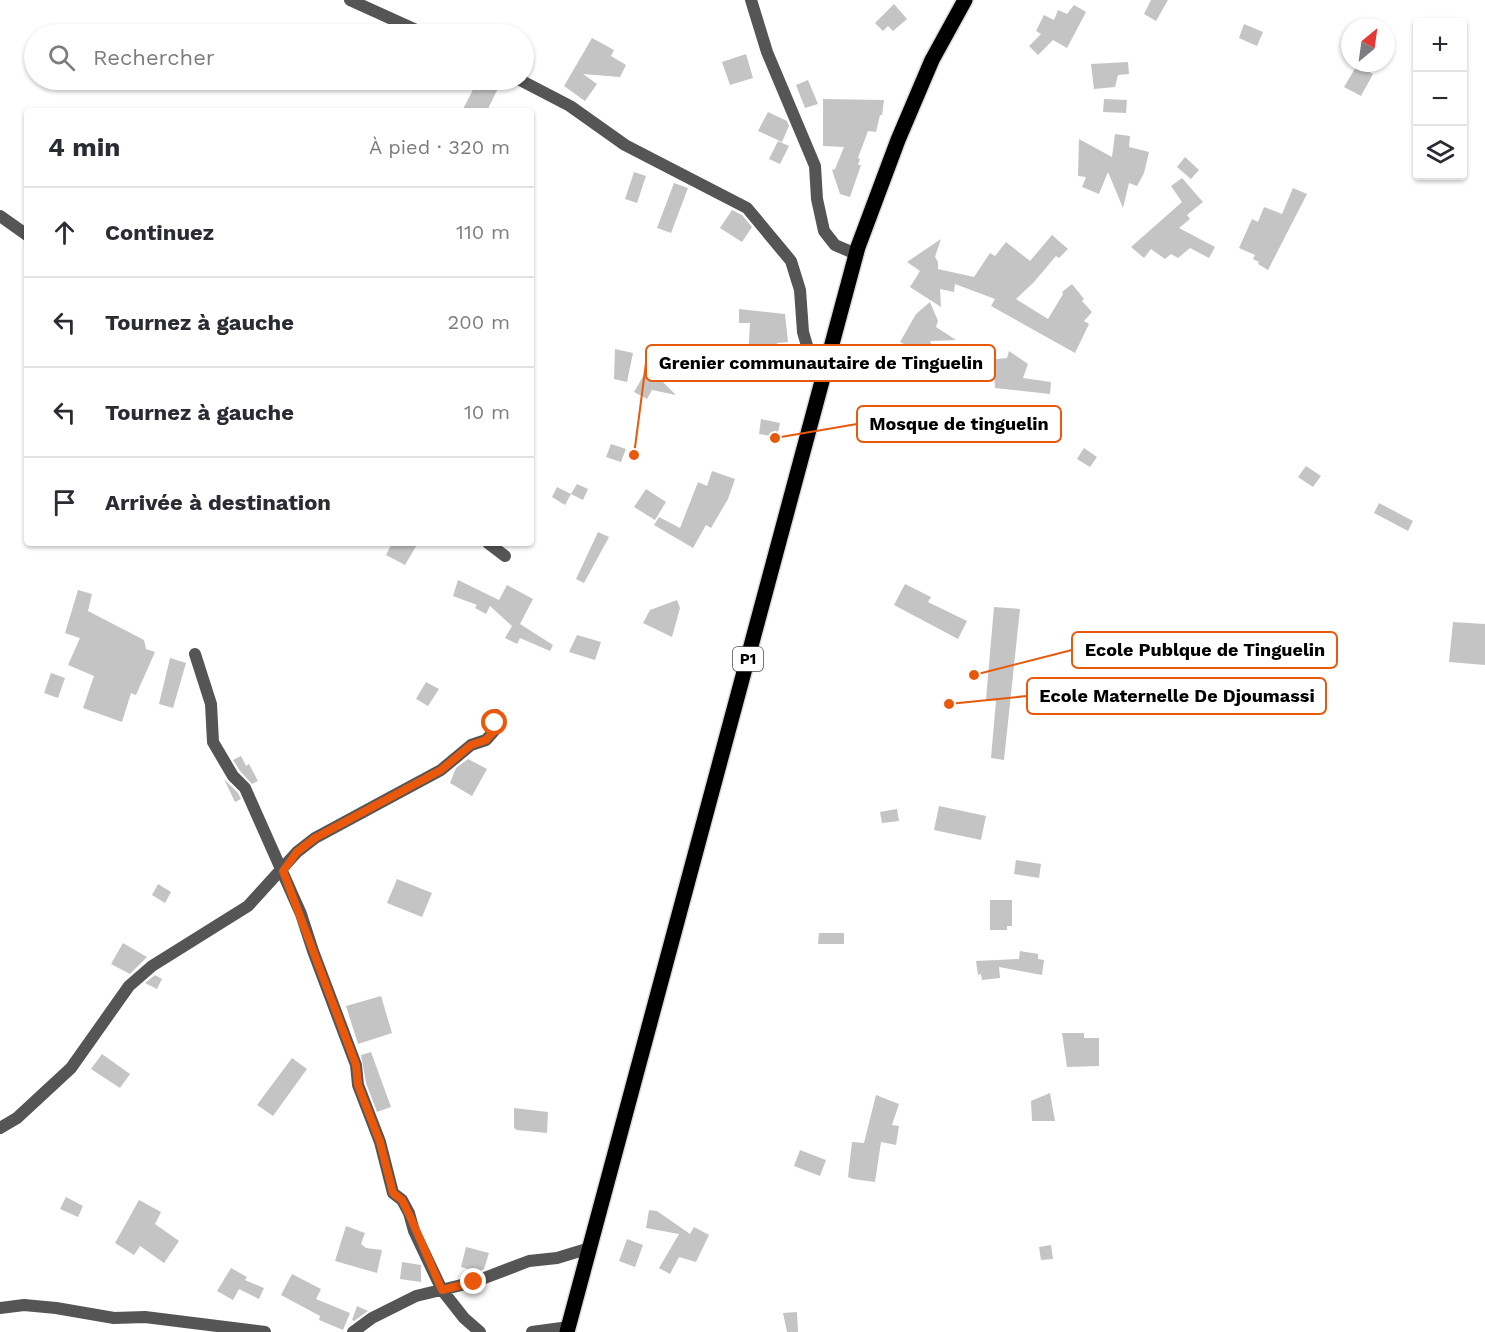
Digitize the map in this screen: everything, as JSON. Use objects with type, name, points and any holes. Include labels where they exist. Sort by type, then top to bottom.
[{"type":"main road","name":"P1","points":[[568,1329],[856,254],[898,140],[932,60],[965,0]]},
{"type":"street","points":[[350,0],[403,24]]},
{"type":"street","points":[[751,0],[767,52],[815,166],[817,199],[824,231],[835,245],[856,254]]},
{"type":"street","points":[[534,87],[570,106],[625,145],[747,208],[792,261],[800,290],[803,332],[813,366],[822,383]]},
{"type":"street","points":[[0,216],[24,233]]},
{"type":"street","points":[[492,546],[505,556]]},
{"type":"street","points":[[195,654],[211,704],[213,742],[233,776],[245,788],[283,871],[356,1065],[358,1085],[380,1142],[393,1193],[402,1200],[442,1290],[464,1318],[480,1332]]},
{"type":"street","points":[[0,1128],[17,1118],[71,1068],[129,986],[152,966],[248,906],[283,871],[297,852],[315,838],[441,770],[471,745],[486,740],[494,731],[496,715]]},
{"type":"street","points":[[353,1332],[372,1318],[416,1296],[474,1282],[529,1261],[557,1258],[590,1248]]},
{"type":"street","points":[[0,1308],[24,1305],[114,1318],[144,1317],[266,1332]]},
{"type":"street","points":[[531,1332],[568,1329]]},
{"type":"building","points":[[1151,0],[1168,0],[1156,21],[1144,14]]},
{"type":"building","points":[[894,4],[907,19],[893,31],[888,26],[883,31],[875,23]]},
{"type":"building","points":[[1074,5],[1086,12],[1067,48],[1053,40],[1038,55],[1029,46],[1041,34],[1036,31],[1044,15],[1054,20],[1058,10],[1067,14]]},
{"type":"building","points":[[1244,24],[1263,32],[1257,46],[1239,38]]},
{"type":"building","points":[[592,38],[614,50],[611,56],[626,65],[620,77],[583,74],[597,84],[585,101],[564,86]]},
{"type":"building","points":[[746,54],[753,78],[730,85],[722,62]]},
{"type":"building","points":[[1128,62],[1129,74],[1118,75],[1115,87],[1094,89],[1091,64]]},
{"type":"building","points":[[1353,72],[1373,74],[1361,96],[1344,87]]},
{"type":"building","points":[[808,80],[818,104],[805,108],[796,85]]},
{"type":"building","points":[[473,90],[497,90],[488,108],[464,108]]},
{"type":"building","points":[[823,99],[884,100],[876,132],[868,131],[858,158],[860,159],[858,165],[861,165],[850,197],[840,194],[832,170],[835,169],[844,147],[823,146]]},
{"type":"building","points":[[1104,99],[1127,100],[1126,113],[1103,112]]},
{"type":"building","points":[[768,112],[787,121],[789,126],[782,142],[758,131]]},
{"type":"building","points":[[1115,134],[1130,136],[1129,147],[1149,152],[1144,173],[1137,186],[1129,183],[1123,208],[1108,172],[1099,194],[1082,187],[1086,177],[1078,176],[1079,139],[1112,157]]},
{"type":"building","points":[[778,141],[789,146],[780,164],[769,159]]},
{"type":"building","points":[[1185,157],[1199,170],[1191,179],[1177,167]]},
{"type":"building","points":[[634,172],[646,176],[637,203],[625,199]]},
{"type":"building","points":[[1182,178],[1203,202],[1187,215],[1190,219],[1179,228],[1215,247],[1209,258],[1190,248],[1178,258],[1171,254],[1165,259],[1151,249],[1144,258],[1131,247],[1182,202],[1171,186]]},
{"type":"building","points":[[674,183],[688,188],[671,233],[657,228]]},
{"type":"building","points":[[1293,188],[1307,194],[1268,270],[1253,259],[1255,255],[1239,248],[1252,219],[1258,222],[1264,207],[1282,214]]},
{"type":"building","points":[[732,210],[742,215],[752,227],[742,242],[720,228]]},
{"type":"building","points":[[1052,235],[1068,249],[1059,258],[1056,256],[1016,299],[1048,319],[1063,294],[1062,292],[1072,284],[1092,312],[1084,321],[1089,324],[1075,353],[991,306],[995,299],[955,284],[954,292],[940,289],[941,307],[910,287],[920,271],[907,262],[941,239],[935,257],[938,269],[974,277],[990,253],[995,256],[1006,242],[1030,261]]},
{"type":"building","points":[[930,302],[938,321],[936,327],[956,340],[930,341],[935,353],[923,355],[918,351],[902,364],[906,345],[900,342],[916,314]]},
{"type":"building","points":[[739,309],[785,314],[788,342],[777,343],[775,367],[763,366],[764,355],[748,357],[750,323],[739,323]]},
{"type":"building","points":[[615,349],[633,353],[627,382],[614,379]]},
{"type":"building","points":[[1009,351],[1028,364],[1023,378],[1051,382],[1050,394],[995,388],[994,373],[989,373],[987,360],[1007,358]]},
{"type":"building","points":[[652,361],[669,372],[663,382],[676,395],[652,390],[647,399],[634,392]]},
{"type":"building","points":[[761,419],[780,423],[777,437],[759,434]]},
{"type":"building","points":[[941,421],[963,423],[962,442],[939,439]]},
{"type":"building","points":[[611,444],[626,449],[621,462],[606,457]]},
{"type":"building","points":[[1084,448],[1097,457],[1090,467],[1077,459]]},
{"type":"building","points":[[1306,466],[1321,476],[1313,487],[1298,477]]},
{"type":"building","points":[[712,471],[735,479],[728,499],[711,528],[706,525],[693,548],[654,525],[659,517],[680,528],[698,482],[707,486]]},
{"type":"building","points":[[577,484],[588,489],[583,500],[571,494]]},
{"type":"building","points":[[557,487],[571,494],[565,505],[552,497]]},
{"type":"building","points":[[646,489],[666,502],[655,520],[634,507]]},
{"type":"building","points":[[1379,503],[1413,521],[1408,531],[1374,513]]},
{"type":"building","points":[[598,532],[609,537],[584,583],[576,579]]},
{"type":"building","points":[[390,546],[416,546],[405,565],[386,555]]},
{"type":"building","points":[[458,580],[499,600],[507,585],[533,599],[520,624],[553,645],[550,651],[520,638],[517,644],[505,638],[512,626],[490,606],[486,614],[475,608],[477,605],[453,596]]},
{"type":"building","points":[[905,584],[931,597],[928,602],[967,621],[958,639],[894,605]]},
{"type":"building","points":[[78,590],[92,594],[88,611],[144,640],[146,649],[155,652],[136,695],[131,693],[122,722],[83,708],[94,676],[68,665],[80,638],[65,633]]},
{"type":"building","points":[[677,600],[680,608],[672,637],[643,623],[650,610]]},
{"type":"building","points":[[994,607],[1020,609],[1004,760],[991,758],[996,701],[986,699]]},
{"type":"building","points":[[1453,622],[1485,624],[1485,665],[1449,662]]},
{"type":"building","points":[[577,635],[601,642],[595,660],[569,652]]},
{"type":"building","points":[[170,658],[186,663],[173,708],[159,704]]},
{"type":"building","points":[[51,673],[65,678],[58,698],[44,693]]},
{"type":"building","points":[[426,682],[439,689],[428,706],[416,699]]},
{"type":"building","points":[[241,756],[246,766],[249,764],[258,781],[252,784],[240,771],[233,760]]},
{"type":"building","points":[[468,759],[487,769],[472,796],[450,783],[456,768]]},
{"type":"building","points":[[224,779],[238,793],[241,799],[235,802]]},
{"type":"building","points":[[939,806],[986,816],[981,840],[934,830]]},
{"type":"building","points":[[897,809],[899,821],[882,823],[880,812]]},
{"type":"building","points":[[1016,860],[1041,864],[1039,878],[1014,874]]},
{"type":"building","points":[[397,879],[432,893],[422,917],[387,903]]},
{"type":"building","points":[[158,884],[171,892],[165,903],[152,895]]},
{"type":"building","points":[[990,900],[1012,900],[1012,926],[1007,926],[1007,930],[990,930]]},
{"type":"building","points":[[819,933],[844,933],[844,944],[818,944]]},
{"type":"building","points":[[123,943],[147,957],[130,974],[111,964]]},
{"type":"building","points":[[1020,951],[1038,954],[1038,959],[1044,960],[1042,975],[999,967],[1000,978],[982,980],[981,974],[978,975],[976,961],[1019,959]]},
{"type":"building","points":[[155,975],[162,979],[157,989],[145,983]]},
{"type":"building","points":[[381,996],[392,1033],[358,1044],[346,1006]]},
{"type":"building","points":[[1062,1033],[1084,1033],[1084,1038],[1099,1038],[1099,1066],[1067,1067]]},
{"type":"building","points":[[371,1052],[391,1107],[377,1112],[366,1083],[361,1055]]},
{"type":"building","points":[[102,1054],[130,1074],[120,1088],[91,1069]]},
{"type":"building","points":[[292,1058],[307,1069],[273,1116],[257,1105]]},
{"type":"building","points":[[1050,1093],[1055,1121],[1032,1121],[1031,1101]]},
{"type":"building","points":[[876,1095],[899,1104],[892,1125],[899,1126],[896,1145],[881,1142],[875,1182],[853,1179],[848,1177],[852,1142],[864,1143]]},
{"type":"building","points":[[514,1108],[548,1112],[547,1133],[514,1128]]},
{"type":"building","points":[[800,1150],[826,1160],[820,1176],[794,1166]]},
{"type":"building","points":[[66,1197],[83,1206],[78,1217],[60,1209]]},
{"type":"building","points":[[139,1200],[161,1212],[155,1224],[179,1241],[164,1263],[140,1246],[134,1255],[115,1243]]},
{"type":"building","points":[[649,1210],[657,1211],[690,1234],[694,1227],[709,1235],[696,1262],[679,1257],[670,1274],[659,1268],[679,1234],[646,1228]]},
{"type":"building","points":[[346,1226],[365,1233],[361,1244],[366,1248],[382,1250],[377,1273],[335,1261]]},
{"type":"building","points":[[627,1239],[643,1245],[635,1267],[619,1261]]},
{"type":"building","points":[[1051,1245],[1053,1259],[1041,1260],[1039,1247]]},
{"type":"building","points":[[466,1247],[489,1253],[484,1269],[478,1272],[461,1267]]},
{"type":"building","points":[[402,1262],[421,1265],[421,1282],[400,1279]]},
{"type":"building","points":[[231,1268],[247,1277],[245,1280],[264,1288],[259,1299],[239,1289],[233,1300],[217,1291]]},
{"type":"building","points":[[292,1274],[321,1289],[316,1299],[350,1313],[343,1330],[319,1320],[320,1316],[281,1295]]},
{"type":"building","points":[[357,1306],[368,1311],[354,1321],[352,1320]]},
{"type":"building","points":[[797,1312],[798,1332],[787,1332],[783,1313]]},
{"type":"place","name":"Mosque de tinguelin","points":[[775,438]]},
{"type":"place","name":"Grenier communautaire de Tinguelin","points":[[634,455]]},
{"type":"place","name":"Ecole Publque de Tinguelin","points":[[974,675]]},
{"type":"place","name":"Ecole Maternelle De Djoumassi","points":[[949,704]]},
{"type":"route","points":[[474,1282],[442,1290],[402,1200],[393,1193],[380,1142],[358,1085],[356,1065],[320,971],[302,914],[283,871],[297,852],[315,838],[441,770],[471,745],[486,740],[494,731],[495,723]]}]
